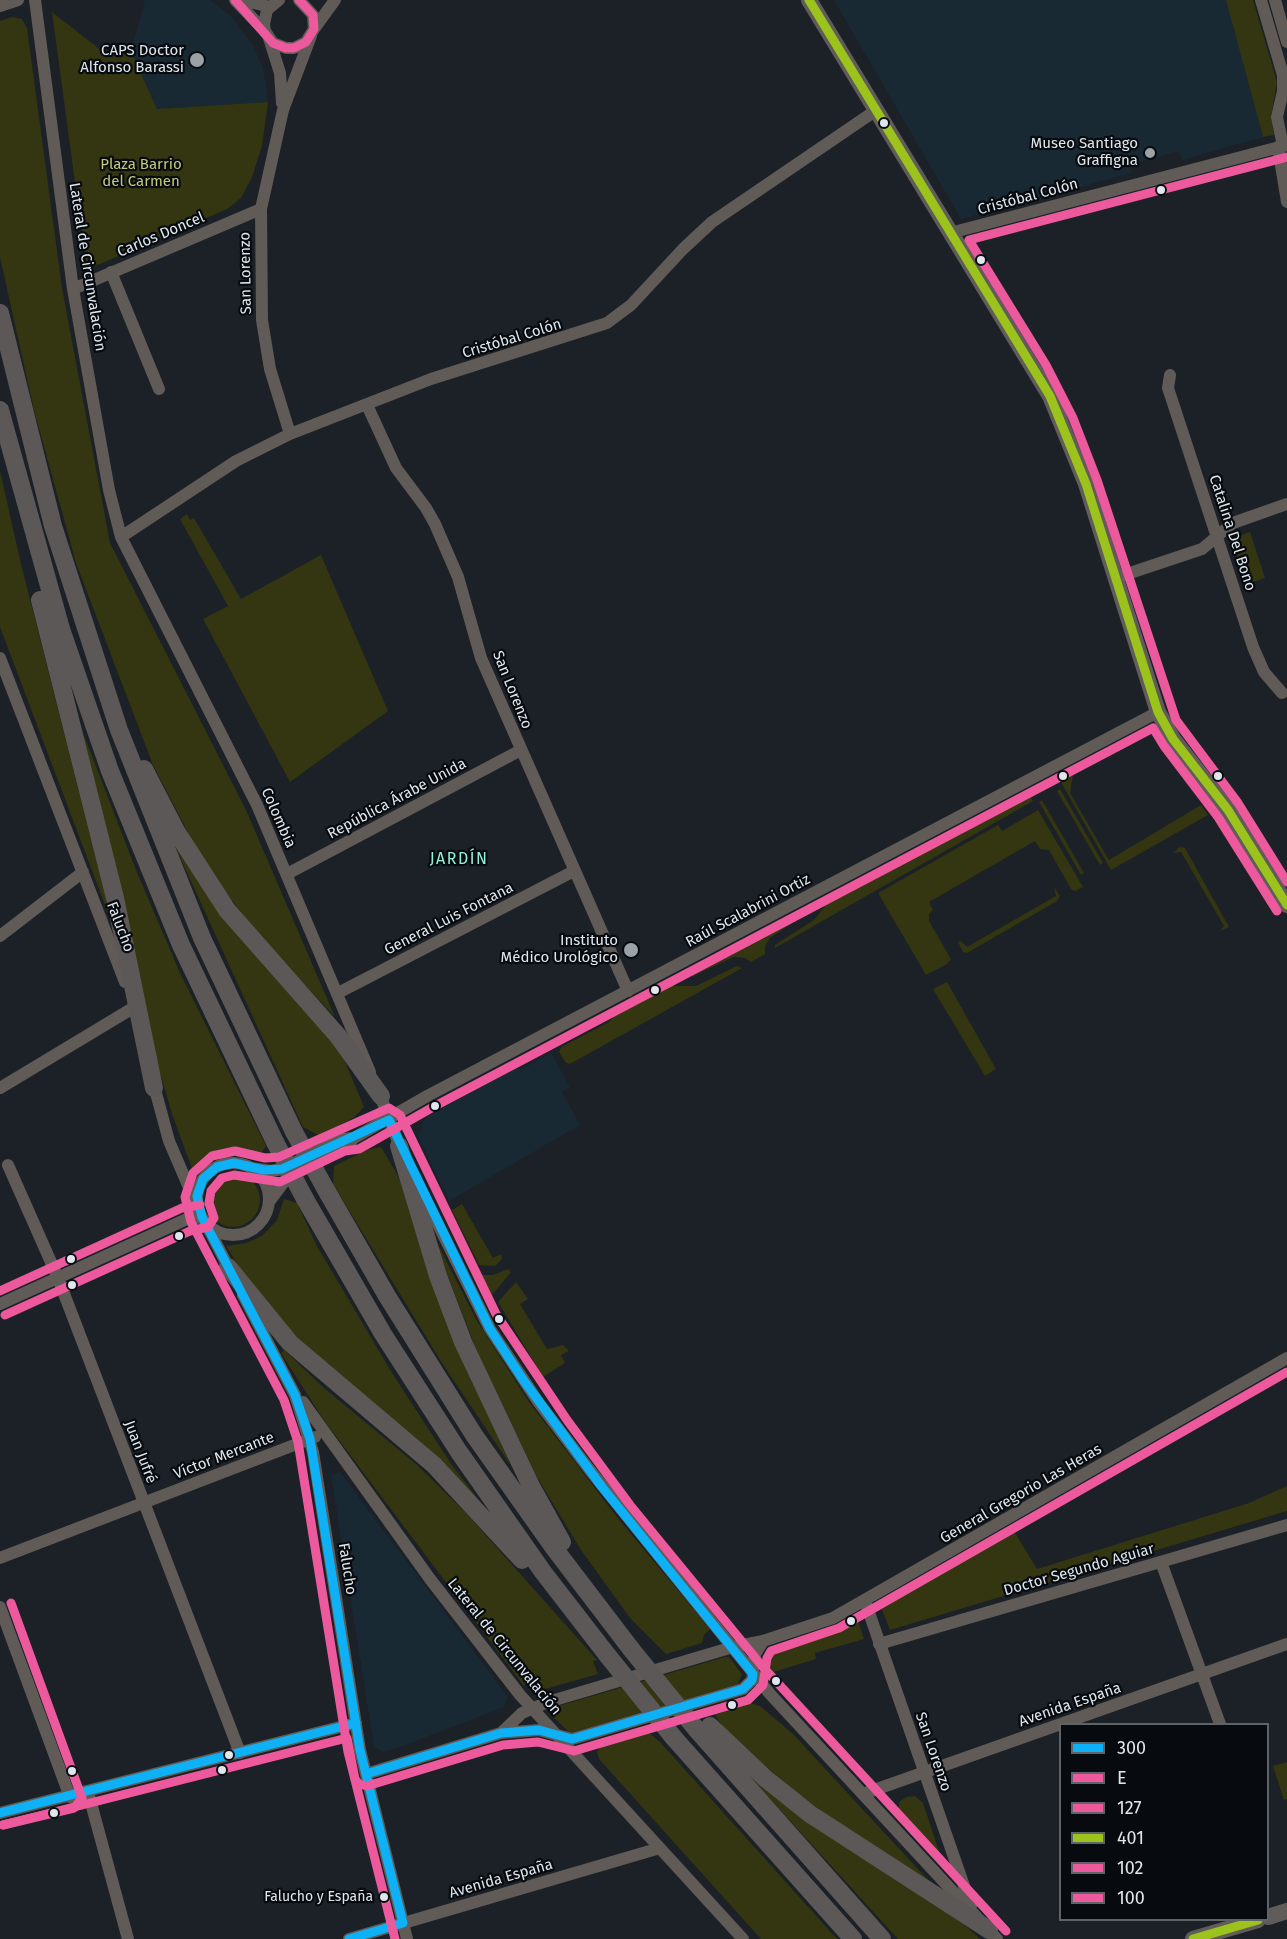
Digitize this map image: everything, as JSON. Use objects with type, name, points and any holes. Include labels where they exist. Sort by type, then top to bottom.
[{"type":"highway","points":[[0,313],[48,508],[104,687],[157,831],[191,914],[294,1131],[387,1296],[470,1428],[594,1602],[650,1672],[703,1728],[882,1939]]},
{"type":"highway","points":[[0,410],[61,629],[114,782],[181,945],[274,1142],[305,1199],[377,1324],[448,1435],[583,1625],[674,1738],[853,1939]]},
{"type":"highway","points":[[0,417],[37,587],[124,936],[154,1088]]},
{"type":"highway","points":[[104,687],[166,812],[205,878],[256,945],[338,1036],[381,1096]]},
{"type":"highway","points":[[399,1146],[438,1276],[464,1342],[531,1486],[594,1602]]},
{"type":"highway","points":[[228,1267],[290,1343],[442,1473],[583,1625]]},
{"type":"highway","points":[[703,1728],[810,1814],[993,1934]]},
{"type":"main road","points":[[809,0],[1050,396],[1073,447],[1158,712],[1173,739],[1228,810],[1287,905]]},
{"type":"main road","points":[[1269,1917],[1287,1911]]},
{"type":"main road","points":[[1193,1939],[1255,1921]]},
{"type":"street","points":[[0,6],[18,0]]},
{"type":"street","name":"Lateral de Circunvalación","points":[[35,0],[73,289],[109,490],[121,537]]},
{"type":"street","points":[[235,0],[280,47],[294,48],[312,33],[313,15],[299,0]]},
{"type":"street","points":[[242,0],[273,3],[265,17],[267,35]]},
{"type":"street","points":[[309,0],[316,0]]},
{"type":"street","name":"San Lorenzo","points":[[290,434],[269,368],[262,320],[261,208],[283,110],[312,33],[334,0]]},
{"type":"street","points":[[1261,0],[1283,75],[1283,91],[1277,117],[1283,146],[1287,202]]},
{"type":"street","points":[[1275,0],[1284,16],[1287,42]]},
{"type":"street","points":[[1267,20],[1284,16]]},
{"type":"street","name":"San Lorenzo","points":[[267,35],[280,73],[283,110]]},
{"type":"street","name":"Cristóbal Colón","points":[[121,537],[236,461],[290,434],[431,380],[607,322],[631,305],[683,249],[712,222],[875,111]]},
{"type":"street","name":"Cristóbal Colón","points":[[950,233],[1283,146]]},
{"type":"street","name":"Carlos Doncel","points":[[73,289],[261,208]]},
{"type":"street","points":[[111,272],[159,389]]},
{"type":"street","name":"Catalina Del Bono","points":[[1170,375],[1168,388],[1253,647],[1264,672],[1282,693]]},
{"type":"street","name":"San Lorenzo","points":[[367,405],[396,468],[435,524],[458,577],[481,658],[628,991]]},
{"type":"street","points":[[1115,578],[1202,549],[1233,523],[1287,504]]},
{"type":"street","name":"Colombia","points":[[121,537],[257,805],[338,993],[389,1120]]},
{"type":"street","name":"Falucho","points":[[0,658],[133,1008],[169,1141],[202,1217],[289,1381],[310,1439],[366,1774],[407,1939]]},
{"type":"street","name":"Raúl Scalabrini Ortiz","points":[[269,1202],[284,1181],[346,1147],[354,1138],[429,1095],[1158,712]]},
{"type":"street","name":"República Árabe Unida","points":[[287,874],[521,750]]},
{"type":"street","name":"General Luis Fontana","points":[[338,993],[574,870]]},
{"type":"street","points":[[0,936],[83,872]]},
{"type":"street","points":[[0,1088],[133,1008]]},
{"type":"street","points":[[389,1120],[399,1146],[475,1301],[524,1380],[621,1512],[753,1674],[993,1934]]},
{"type":"street","name":"Raúl Scalabrini Ortiz","points":[[251,1168],[271,1171],[282,1169],[342,1139],[354,1138]]},
{"type":"street","points":[[234,1163],[251,1168],[265,1182],[269,1202],[261,1222],[244,1234],[222,1234],[202,1217],[199,1187],[209,1172],[217,1167],[234,1163]]},
{"type":"street","name":"Juan Jufré","points":[[8,1165],[58,1278],[240,1753]]},
{"type":"street","points":[[0,1304],[187,1219],[202,1217]]},
{"type":"street","name":"General Gregorio Las Heras","points":[[501,1733],[531,1708],[733,1647],[763,1641],[819,1624],[865,1601],[1287,1358]]},
{"type":"street","name":"Lateral de Circunvalación","points":[[289,1381],[430,1579],[531,1708],[742,1939]]},
{"type":"street","name":"Víctor Mercante","points":[[0,1558],[325,1434]]},
{"type":"street","name":"Doctor Segundo Aguiar","points":[[879,1644],[1287,1525]]},
{"type":"street","points":[[1161,1562],[1219,1723]]},
{"type":"street","name":"San Lorenzo","points":[[865,1601],[974,1912]]},
{"type":"street","points":[[0,1606],[70,1797]]},
{"type":"street","points":[[753,1674],[755,1654],[763,1641]]},
{"type":"street","name":"Avenida España","points":[[1064,1723],[1287,1644]]},
{"type":"street","name":"General Gregorio Las Heras","points":[[366,1774],[501,1733],[539,1730],[572,1739],[736,1692],[748,1686],[753,1674]]},
{"type":"street","points":[[0,1813],[70,1797],[356,1722]]},
{"type":"street","name":"Avenida España","points":[[862,1794],[1059,1725]]},
{"type":"street","points":[[88,1792],[128,1939]]},
{"type":"street","name":"Avenida España","points":[[350,1939],[660,1848]]},
{"type":"shaded area","name":"CAPS Doctor Alfonso Barassi","points":[[145,0],[210,0],[231,16],[254,47],[263,69],[268,102],[157,109],[131,51]]},
{"type":"shaded area","points":[[834,0],[1226,0],[1263,137],[1182,160],[1179,151],[1130,165],[1132,173],[961,219]]},
{"type":"shaded area","points":[[551,1052],[570,1087],[562,1092],[580,1125],[449,1201],[418,1136],[425,1118],[515,1068],[524,1068]]},
{"type":"shaded area","points":[[340,1472],[508,1697],[504,1707],[400,1747],[383,1752],[374,1746],[331,1475]]},
{"type":"green space","points":[[1226,0],[1253,0],[1277,82],[1271,117],[1274,135],[1263,137]]},
{"type":"green space","name":"Plaza Barrio del Carmen","points":[[52,12],[107,55],[131,51],[157,109],[268,102],[262,146],[252,177],[241,198],[227,209],[100,264],[91,266],[86,264]]},
{"type":"green space","points":[[12,17],[22,19],[27,28],[62,288],[110,543],[246,810],[335,1017],[256,932],[224,890],[194,844],[153,765],[76,563],[34,410],[0,257],[0,21]]},
{"type":"green space","points":[[0,471],[21,564],[113,926],[0,627]]},
{"type":"green space","points":[[187,514],[190,520],[194,518],[241,599],[321,555],[388,711],[290,782],[203,619],[228,606],[180,519]]},
{"type":"green space","points":[[1250,532],[1265,578],[1244,585],[1232,546],[1236,537]]},
{"type":"green space","points":[[80,725],[136,870],[180,973],[266,1146],[258,1157],[244,1152],[219,1156],[209,1160],[194,1174],[172,1114],[157,1062]]},
{"type":"green space","points":[[1073,774],[1070,793],[1109,860],[1201,805],[1208,815],[1111,870],[1062,784],[1062,780]]},
{"type":"green space","points":[[1060,789],[1103,863],[1100,865],[1057,791]]},
{"type":"green space","points":[[1028,793],[1033,801],[775,948],[775,945],[814,920],[829,901],[881,870]]},
{"type":"green space","points":[[1042,800],[1084,873],[1081,875],[1039,802]]},
{"type":"green space","points":[[1038,810],[1083,887],[1075,891],[1071,889],[1049,850],[1040,849],[1035,841],[929,902],[933,910],[929,914],[929,921],[951,959],[947,964],[926,975],[878,893],[998,825],[1002,831]]},
{"type":"green space","points":[[169,833],[324,1028],[344,1059],[364,1107],[353,1118],[320,1136],[303,1127]]},
{"type":"green space","points":[[1180,847],[1185,848],[1229,927],[1220,931],[1224,926],[1181,852],[1173,853]]},
{"type":"green space","points":[[1054,887],[1060,896],[1057,901],[967,953],[963,952],[958,942],[961,941],[967,947],[1056,896]]},
{"type":"green space","points":[[804,910],[806,914],[770,938],[765,946],[765,954],[751,962],[745,958],[734,957],[693,976],[689,974],[689,970]]},
{"type":"green space","points":[[737,966],[742,968],[570,1064],[566,1063],[559,1052],[561,1047],[609,1022],[619,1011],[617,1009],[632,1000],[642,1000],[668,986],[696,986]]},
{"type":"green space","points":[[947,982],[996,1069],[985,1076],[933,989]]},
{"type":"green space","points":[[381,1147],[397,1174],[414,1211],[511,1466],[442,1363],[333,1184],[334,1166],[367,1150]]},
{"type":"green space","points":[[228,1173],[238,1173],[248,1177],[256,1185],[260,1200],[256,1215],[248,1223],[238,1227],[228,1227],[218,1223],[210,1215],[206,1205],[206,1195],[210,1185],[218,1177]]},
{"type":"green space","points":[[284,1199],[297,1203],[317,1246],[392,1373],[452,1465],[484,1507],[334,1378],[253,1290],[226,1246],[247,1243],[263,1235],[277,1220]]},
{"type":"green space","points":[[462,1204],[493,1258],[501,1254],[502,1259],[495,1266],[479,1265],[452,1210]]},
{"type":"green space","points":[[429,1227],[477,1321],[529,1402],[617,1517],[710,1629],[704,1635],[702,1643],[666,1654],[630,1618],[581,1550],[537,1477],[476,1349]]},
{"type":"green space","points":[[508,1269],[511,1272],[492,1295],[488,1298],[484,1297],[474,1275],[493,1275]]},
{"type":"green space","points":[[516,1282],[528,1299],[520,1304],[547,1349],[563,1345],[569,1351],[561,1355],[565,1363],[543,1377],[498,1302]]},
{"type":"green space","points":[[284,1350],[324,1388],[416,1464],[466,1513],[597,1660],[593,1661],[598,1674],[542,1690],[526,1683],[524,1686],[323,1419],[281,1353]]},
{"type":"green space","points":[[1287,1486],[1287,1511],[890,1630],[881,1607],[1014,1531],[1037,1569],[1249,1503]]},
{"type":"green space","points":[[857,1618],[864,1639],[815,1653],[816,1659],[774,1672],[765,1661],[766,1652],[770,1647],[821,1633]]},
{"type":"green space","points":[[729,1657],[742,1674],[738,1684],[570,1733],[549,1713],[552,1708]]},
{"type":"green space","points":[[746,1702],[760,1706],[793,1734],[930,1882],[850,1832],[801,1796],[745,1749],[720,1723],[713,1711]]},
{"type":"green space","points":[[647,1731],[660,1742],[837,1939],[761,1939],[599,1759],[597,1752],[602,1744]]},
{"type":"green space","points":[[1287,1762],[1287,1799],[1284,1800],[1273,1766]]},
{"type":"green space","points":[[742,1768],[967,1927],[980,1939],[898,1939]]},
{"type":"green space","points":[[915,1796],[923,1803],[943,1863],[899,1818],[899,1802],[906,1797]]},
{"type":"transit line","name":"100","points":[[235,0],[273,43],[286,48],[294,48],[306,42],[314,29],[313,15],[299,0]]},
{"type":"transit line","name":"401","points":[[809,0],[1050,396],[1086,484],[1158,712],[1173,739],[1228,810],[1287,905]]},
{"type":"transit line","name":"102","points":[[1287,157],[969,240],[1046,365],[1073,418],[1097,480],[1176,720],[1238,803],[1287,882]]},
{"type":"transit line","name":"E","points":[[5,1315],[190,1231],[208,1227],[214,1218],[209,1203],[211,1191],[222,1178],[234,1175],[280,1182],[345,1151],[359,1149],[435,1106],[1153,728],[1218,817],[1277,911]]},
{"type":"transit line","name":"127","points":[[395,1939],[348,1752],[298,1442],[284,1400],[191,1222],[185,1197],[193,1173],[212,1156],[235,1151],[265,1158],[279,1157],[389,1108],[400,1115],[496,1314],[567,1420],[630,1505],[762,1666],[1006,1931]]},
{"type":"transit line","name":"300","points":[[389,1120],[282,1169],[264,1170],[234,1163],[217,1167],[203,1179],[197,1196],[202,1217],[295,1395],[310,1439],[360,1750],[403,1923]]},
{"type":"transit line","name":"300","points":[[389,1120],[490,1329],[524,1381],[602,1487],[753,1674]]},
{"type":"transit line","name":"127","points":[[0,1291],[182,1208],[200,1205]]},
{"type":"transit line","name":"E","points":[[3,1825],[347,1738],[355,1779],[359,1784],[367,1786],[503,1745],[538,1742],[574,1751],[748,1700],[763,1685],[767,1658],[771,1651],[839,1628],[1287,1372]]},
{"type":"transit line","name":"127","points":[[3,1825],[74,1808],[82,1798],[11,1603]]},
{"type":"transit line","name":"300","points":[[366,1774],[501,1733],[539,1730],[572,1739],[743,1689],[752,1680],[753,1674]]},
{"type":"transit line","name":"300","points":[[0,1813],[356,1723]]},
{"type":"transit line","name":"401","points":[[1193,1939],[1255,1921]]},
{"type":"transit line","name":"300","points":[[349,1939],[403,1923]]},
{"type":"place","name":"CAPS Doctor Alfonso Barassi","points":[[197,60]]},
{"type":"place","name":"Museo Santiago Graffigna","points":[[1150,153]]},
{"type":"place","name":"Instituto Médico Urológico","points":[[631,950]]},
{"type":"place","name":"Falucho y España","points":[[384,1897]]},
{"type":"district","name":"JARDÍN","points":[[459,860]]}]
